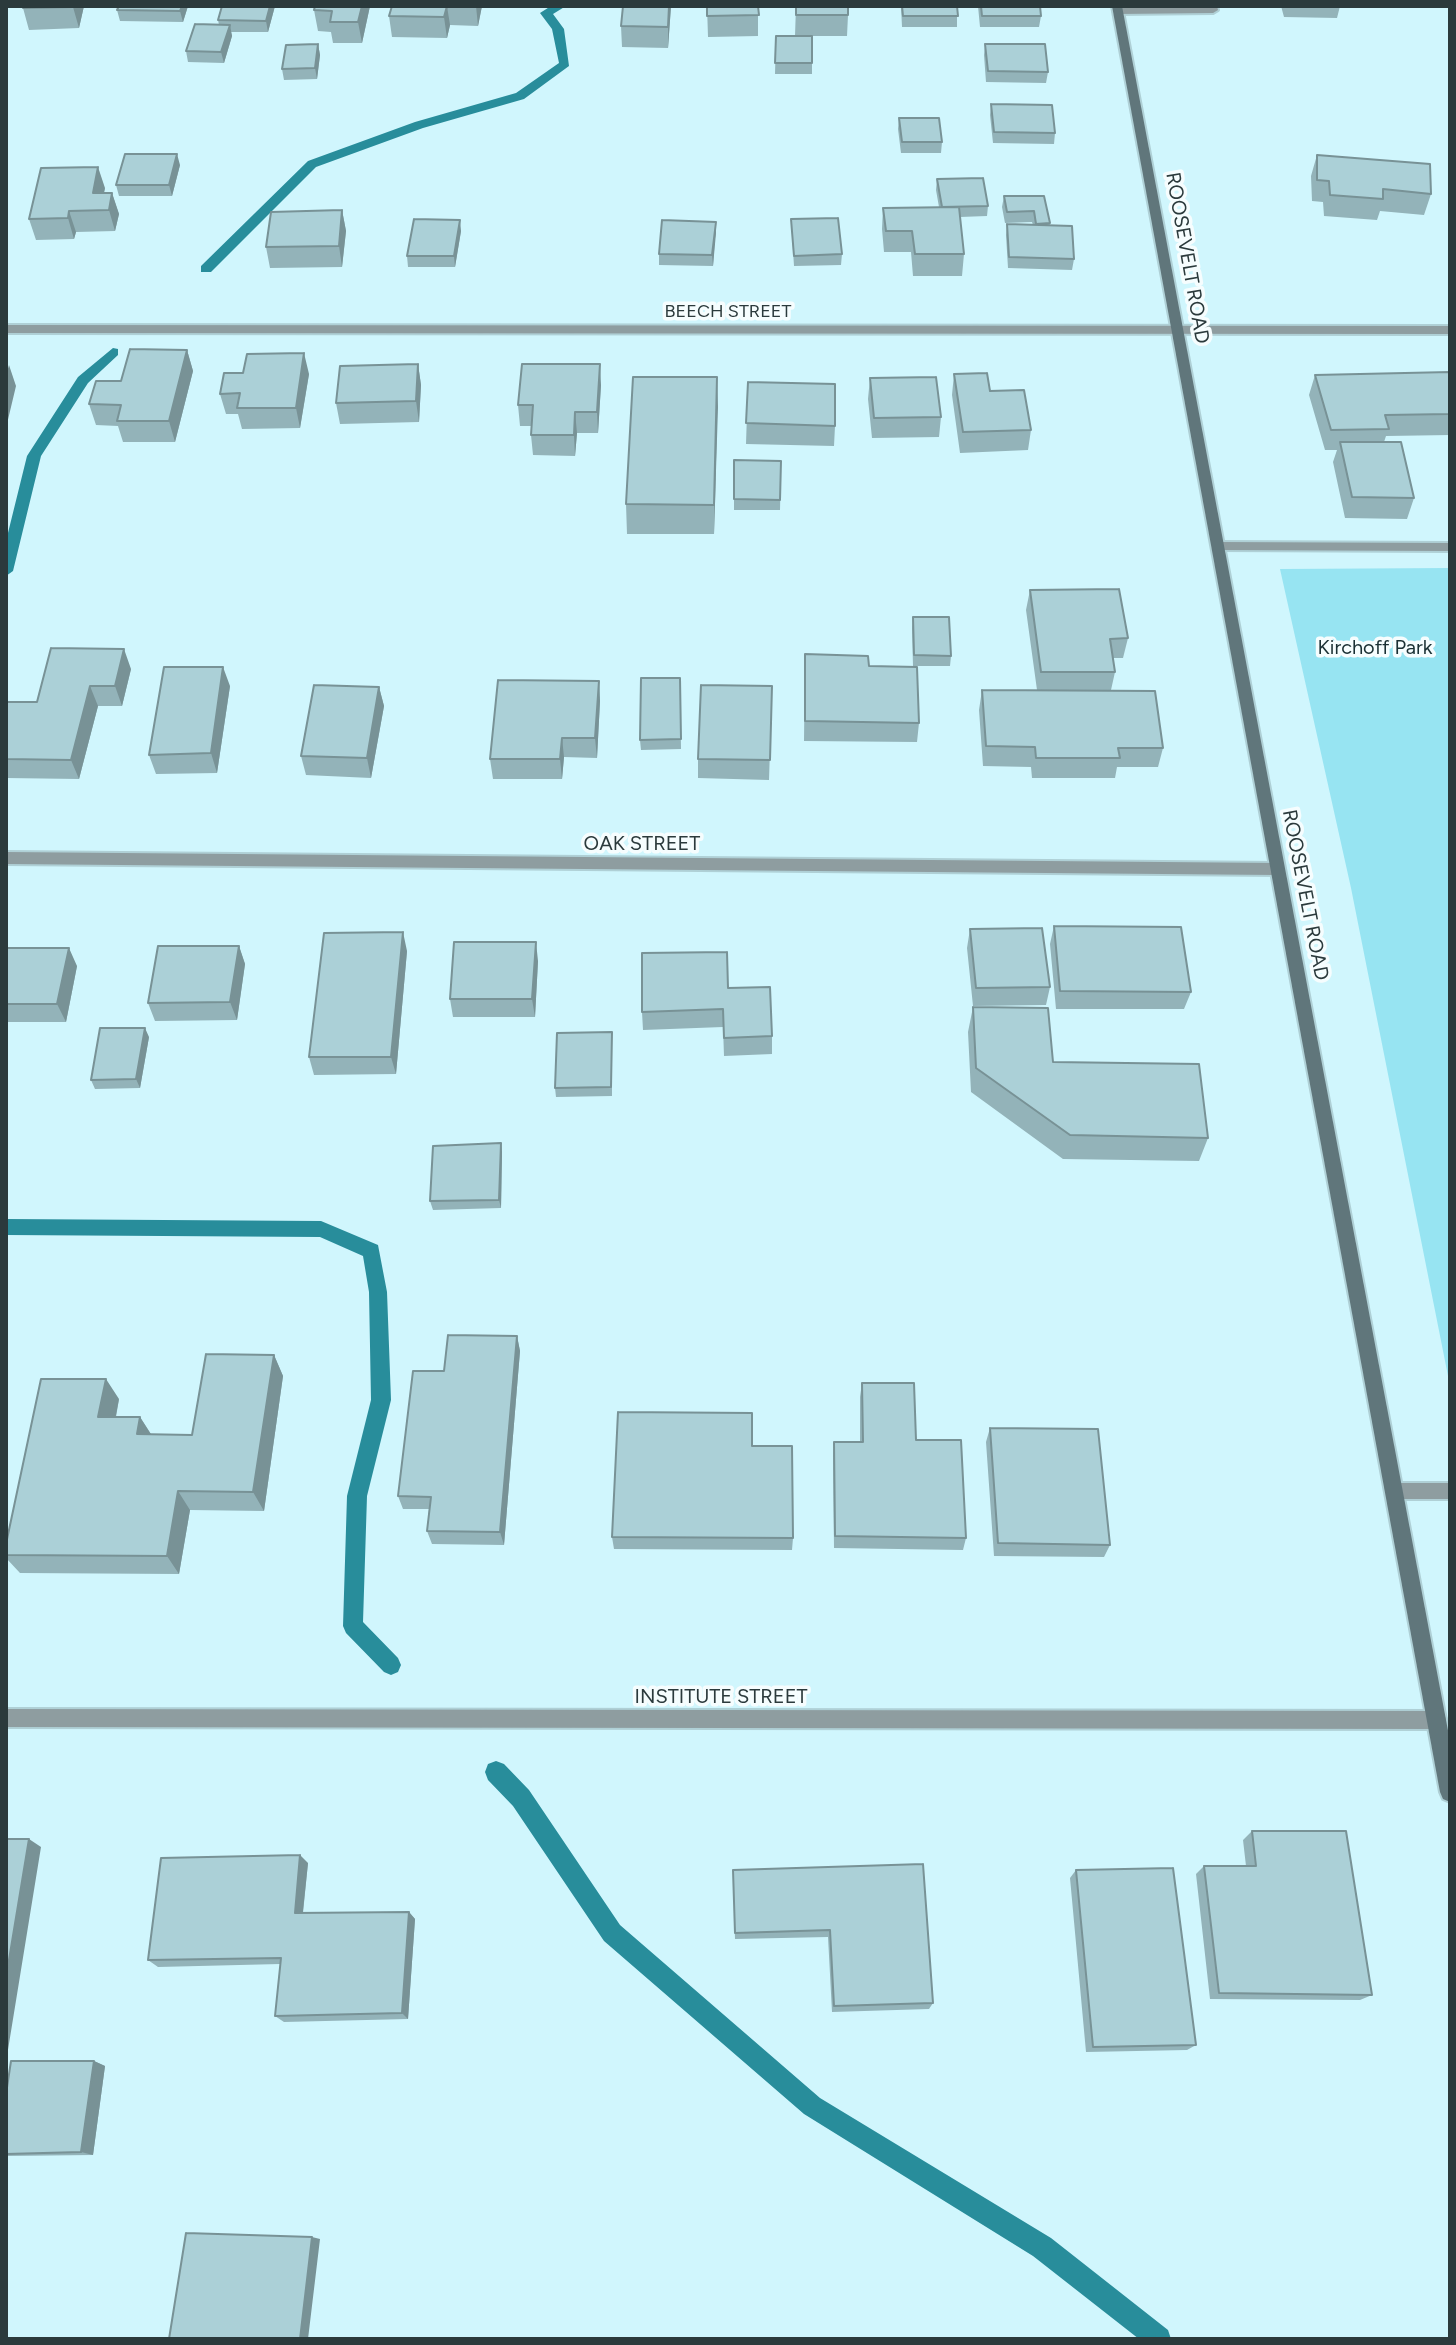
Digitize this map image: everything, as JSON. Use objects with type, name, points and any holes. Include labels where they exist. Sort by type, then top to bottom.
[{"type":"street","points":[[1118,8],[1213,10],[1212,6]]},
{"type":"street","name":"ROOSEVELT ROAD","points":[[1118,8],[1450,1792]]},
{"type":"street","name":"BEECH STREET","points":[[6,329],[1450,330]]},
{"type":"street","points":[[1218,546],[1450,547]]},
{"type":"street","name":"OAK STREET","points":[[6,858],[1278,869]]},
{"type":"street","points":[[1394,1491],[1450,1491]]},
{"type":"street","name":"INSTITUTE STREET","points":[[6,1718],[1437,1720]]},
{"type":"green space","name":"Kirchoff Park","points":[[1450,568],[1450,1386],[1351,888],[1280,569]]},
{"type":"building","points":[[24,6],[74,6],[23,8]]},
{"type":"building","points":[[119,6],[182,6],[180,11],[117,10]]},
{"type":"building","points":[[222,6],[270,6],[266,21],[218,20]]},
{"type":"building","points":[[315,6],[362,6],[358,22],[330,22],[332,11],[314,10]]},
{"type":"building","points":[[392,6],[447,6],[444,17],[389,16]]},
{"type":"building","points":[[623,6],[669,6],[668,27],[621,26]]},
{"type":"building","points":[[707,6],[758,6],[759,15],[707,16]]},
{"type":"building","points":[[796,6],[848,6],[848,15],[796,15]]},
{"type":"building","points":[[902,6],[957,6],[958,16],[903,16]]},
{"type":"building","points":[[981,6],[1040,6],[1041,16],[982,16]]},
{"type":"building","points":[[195,24],[230,25],[221,52],[186,51]]},
{"type":"building","points":[[776,36],[812,36],[812,63],[775,63]]},
{"type":"building","points":[[318,44],[315,68],[282,69],[286,45]]},
{"type":"building","points":[[985,44],[1045,44],[1048,72],[988,71]]},
{"type":"building","points":[[991,104],[1052,105],[1055,133],[994,132]]},
{"type":"building","points":[[899,118],[939,118],[942,142],[902,142]]},
{"type":"building","points":[[125,154],[177,154],[169,185],[116,185]]},
{"type":"building","points":[[1317,155],[1430,164],[1431,194],[1383,189],[1383,199],[1330,195],[1329,181],[1317,180]]},
{"type":"building","points":[[98,167],[93,193],[112,193],[109,210],[69,211],[68,218],[29,219],[41,168]]},
{"type":"building","points":[[983,178],[988,206],[942,207],[937,179]]},
{"type":"building","points":[[1004,196],[1044,196],[1050,223],[1036,224],[1034,211],[1007,212]]},
{"type":"building","points":[[959,207],[964,254],[915,254],[912,231],[886,231],[883,208]]},
{"type":"building","points":[[342,210],[339,246],[266,247],[271,212]]},
{"type":"building","points":[[838,218],[842,254],[794,256],[791,219]]},
{"type":"building","points":[[414,219],[460,220],[454,256],[407,256]]},
{"type":"building","points":[[662,220],[716,222],[712,255],[659,254]]},
{"type":"building","points":[[1007,224],[1072,226],[1074,259],[1009,257]]},
{"type":"building","points":[[130,349],[187,350],[169,421],[117,421],[121,405],[89,404],[96,381],[121,381]]},
{"type":"building","points":[[304,353],[296,408],[237,408],[240,393],[220,394],[224,373],[243,373],[247,354]]},
{"type":"building","points":[[418,364],[416,401],[336,403],[340,366]]},
{"type":"building","points":[[522,364],[600,364],[597,412],[575,412],[574,435],[531,435],[533,405],[518,405]]},
{"type":"building","points":[[1450,372],[1450,414],[1385,415],[1389,429],[1331,430],[1315,375]]},
{"type":"building","points":[[987,373],[990,391],[1024,390],[1031,430],[963,432],[954,374]]},
{"type":"building","points":[[633,377],[717,377],[714,505],[626,504]]},
{"type":"building","points":[[936,377],[941,417],[874,418],[870,378]]},
{"type":"building","points":[[748,382],[835,384],[835,426],[746,423]]},
{"type":"building","points":[[1340,442],[1401,442],[1414,498],[1352,497]]},
{"type":"building","points":[[734,460],[781,461],[780,500],[734,499]]},
{"type":"building","points":[[1119,589],[1128,638],[1110,639],[1115,672],[1041,672],[1030,590]]},
{"type":"building","points":[[913,617],[949,617],[951,656],[914,655]]},
{"type":"building","points":[[51,648],[124,649],[115,686],[90,686],[71,760],[6,759],[6,702],[37,702]]},
{"type":"building","points":[[805,654],[868,656],[869,666],[917,667],[919,723],[805,721]]},
{"type":"building","points":[[164,667],[223,667],[211,753],[149,755]]},
{"type":"building","points":[[641,678],[680,678],[681,739],[640,740]]},
{"type":"building","points":[[498,680],[599,681],[595,738],[562,738],[560,759],[490,759]]},
{"type":"building","points":[[314,685],[379,687],[367,758],[301,756]]},
{"type":"building","points":[[701,685],[772,686],[770,760],[698,759]]},
{"type":"building","points":[[982,690],[1155,691],[1163,748],[1118,748],[1120,758],[1036,758],[1035,747],[986,746]]},
{"type":"building","points":[[1054,926],[1181,927],[1191,992],[1060,991]]},
{"type":"building","points":[[1042,928],[1050,987],[976,988],[970,929]]},
{"type":"building","points":[[403,932],[391,1057],[309,1057],[324,933]]},
{"type":"building","points":[[454,942],[536,942],[532,999],[450,999]]},
{"type":"building","points":[[158,946],[239,946],[230,1002],[148,1003]]},
{"type":"building","points":[[6,948],[69,948],[57,1004],[6,1004]]},
{"type":"building","points":[[727,952],[728,988],[770,987],[772,1036],[724,1038],[723,1009],[642,1012],[642,953]]},
{"type":"building","points":[[973,1007],[1048,1008],[1053,1062],[1199,1064],[1208,1138],[1070,1135],[976,1068]]},
{"type":"building","points":[[100,1028],[145,1028],[136,1079],[91,1080]]},
{"type":"building","points":[[612,1032],[611,1087],[555,1088],[557,1033]]},
{"type":"building","points":[[501,1143],[499,1200],[430,1201],[433,1146]]},
{"type":"building","points":[[448,1335],[517,1336],[500,1532],[427,1531],[431,1497],[398,1496],[413,1371],[444,1371]]},
{"type":"building","points":[[206,1354],[274,1355],[253,1492],[178,1491],[167,1556],[6,1555],[41,1379],[106,1379],[98,1417],[140,1417],[137,1434],[192,1435]]},
{"type":"building","points":[[862,1383],[914,1383],[916,1440],[961,1440],[966,1538],[835,1536],[834,1442],[863,1442]]},
{"type":"building","points":[[618,1412],[752,1413],[752,1446],[792,1446],[793,1538],[612,1537]]},
{"type":"building","points":[[990,1428],[1098,1429],[1110,1545],[998,1543]]},
{"type":"building","points":[[1252,1831],[1346,1831],[1372,1995],[1219,1993],[1204,1866],[1256,1866]]},
{"type":"building","points":[[6,1839],[29,1839],[6,1978]]},
{"type":"building","points":[[300,1855],[295,1913],[409,1912],[402,2013],[275,2016],[281,1958],[148,1960],[161,1858]]},
{"type":"building","points":[[923,1864],[933,2003],[834,2006],[830,1930],[735,1933],[733,1870]]},
{"type":"building","points":[[1173,1868],[1196,2045],[1093,2047],[1076,1870]]},
{"type":"building","points":[[11,2061],[94,2061],[81,2152],[6,2154],[6,2094]]},
{"type":"building","points":[[186,2233],[312,2237],[300,2339],[169,2339]]},
{"type":"waterway","points":[[206,269],[312,164],[419,125],[520,96],[565,64],[558,29],[546,13],[560,6]]},
{"type":"waterway","points":[[6,571],[34,456],[83,380],[113,352]]},
{"type":"waterway","points":[[6,1227],[321,1229],[371,1251],[378,1292],[381,1400],[357,1496],[353,1626],[391,1665]]},
{"type":"waterway","points":[[496,1772],[521,1798],[612,1933],[812,2106],[1042,2247],[1159,2339]]}]
